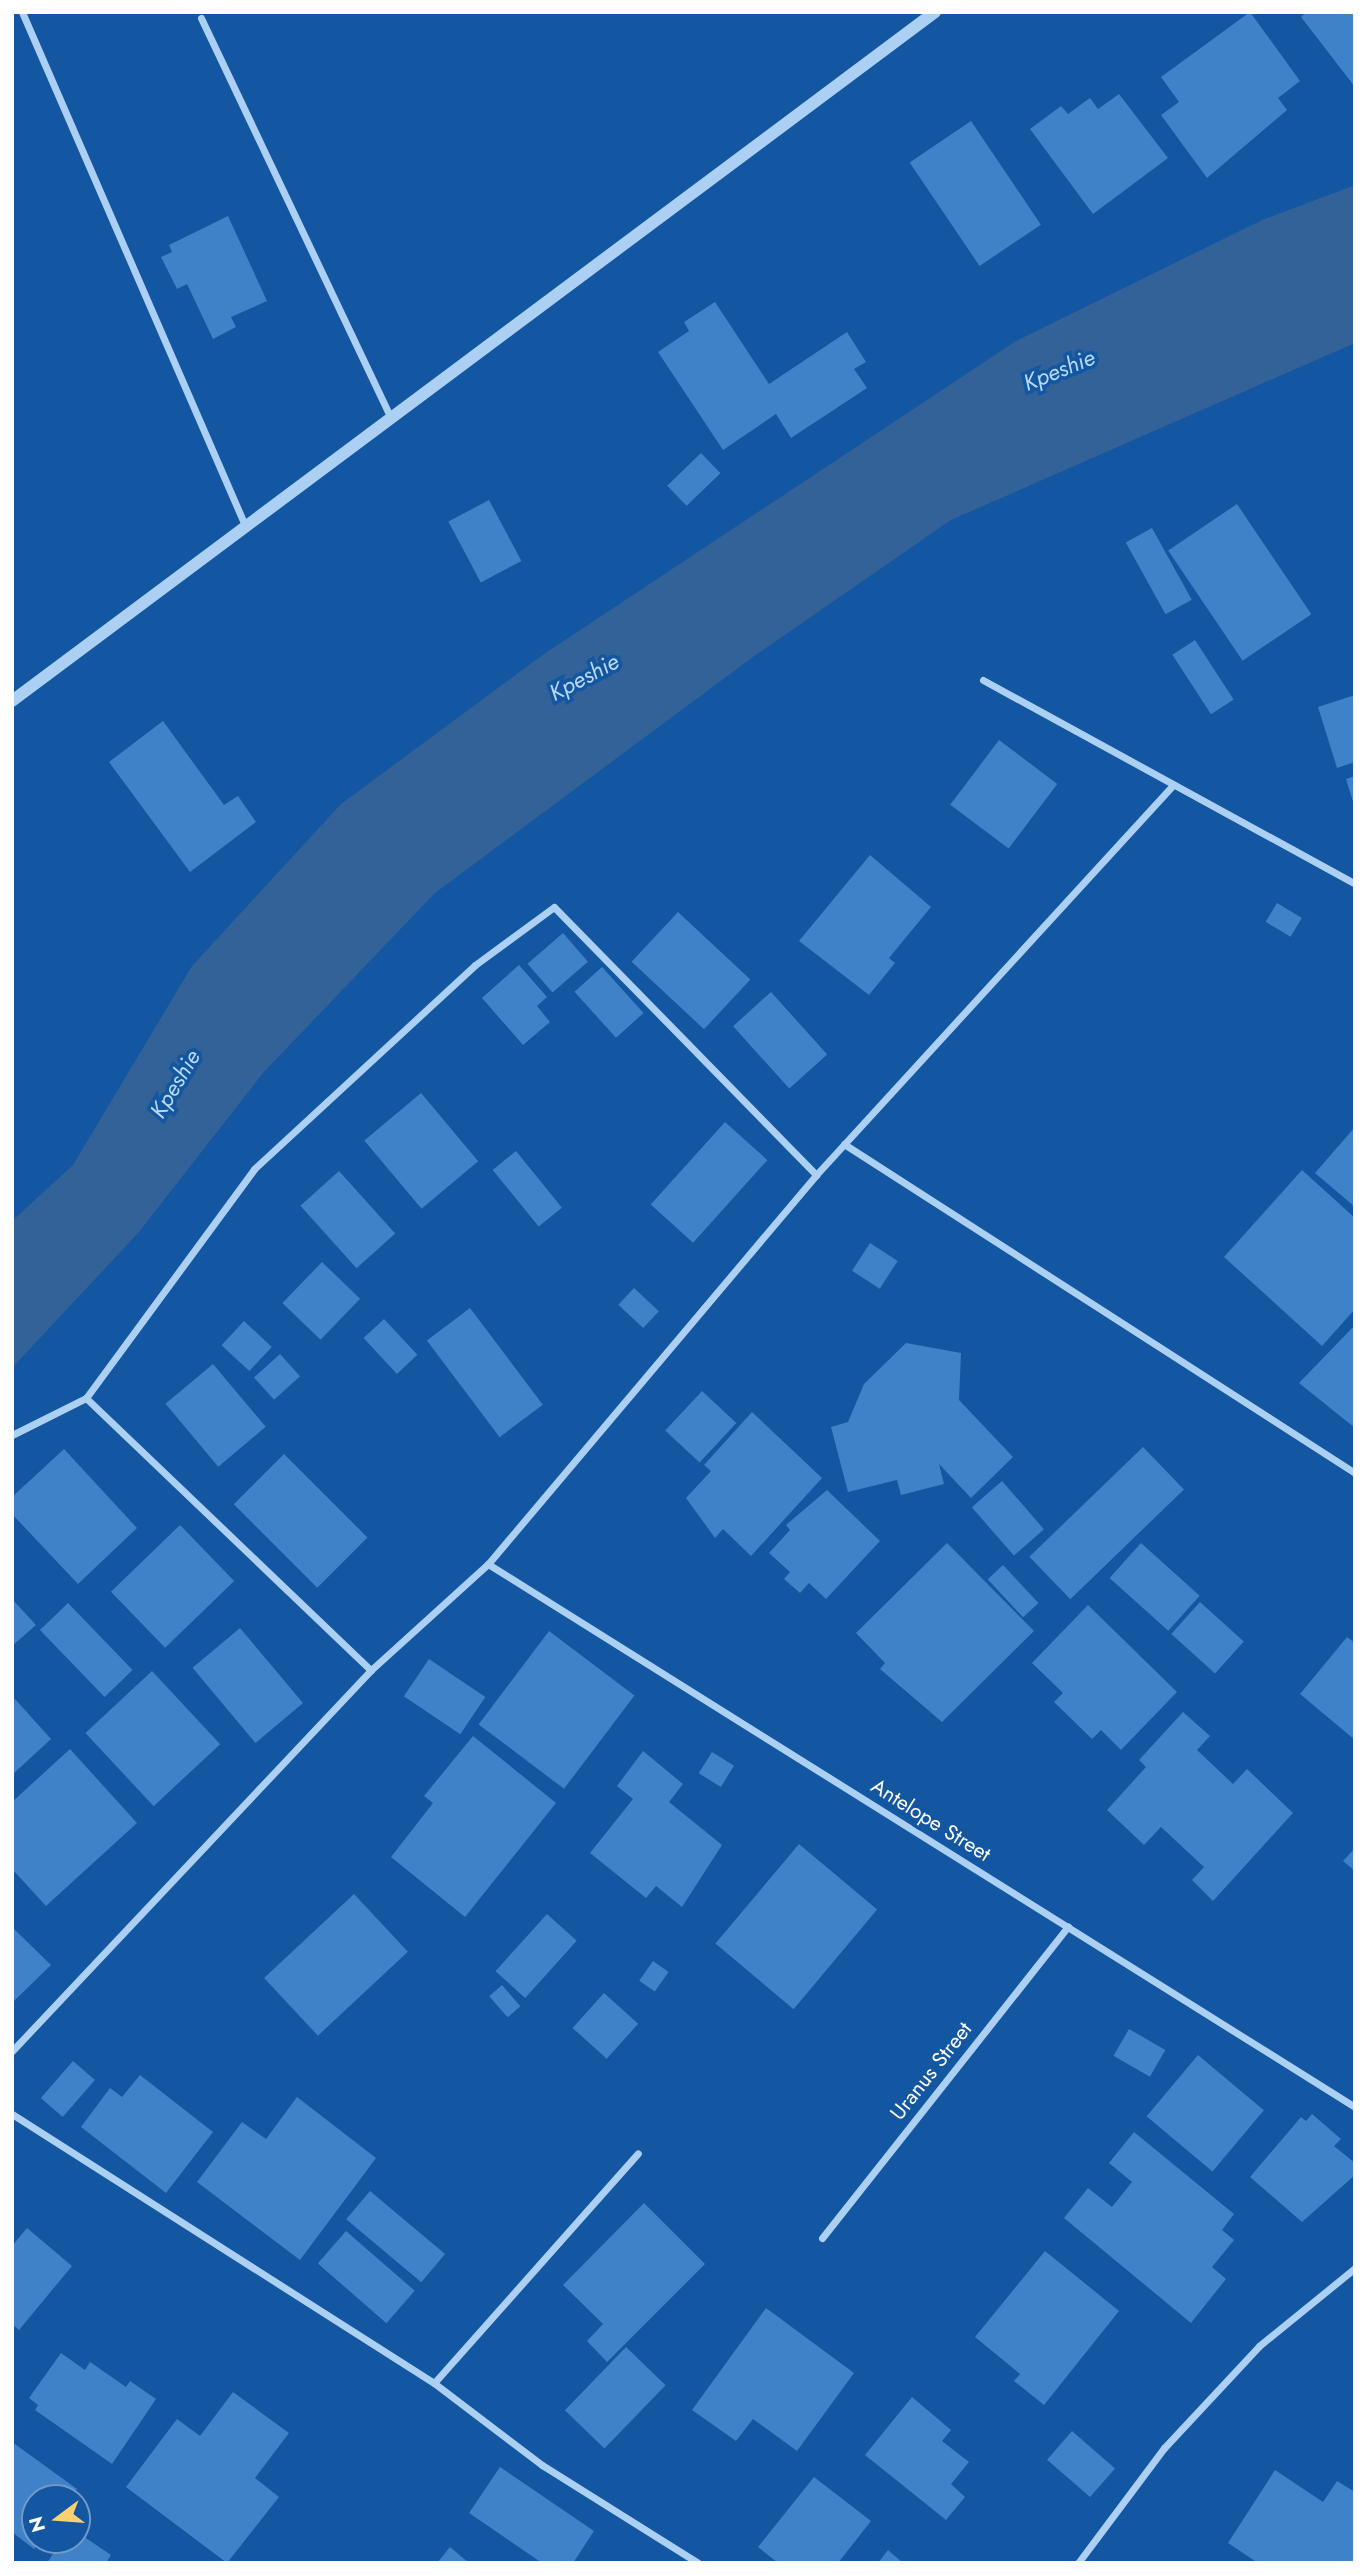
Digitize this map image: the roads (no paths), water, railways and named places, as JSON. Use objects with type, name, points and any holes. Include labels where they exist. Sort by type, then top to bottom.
[{"type":"street","points":[[22,12],[244,523]]},
{"type":"street","points":[[12,701],[244,523],[391,418],[934,12]]},
{"type":"street","points":[[201,18],[391,418]]},
{"type":"street","points":[[983,680],[1355,884]]},
{"type":"street","points":[[12,2051],[371,1670],[488,1564],[816,1175],[1173,785]]},
{"type":"street","points":[[12,1435],[86,1398],[254,1169],[475,965],[554,907],[816,1175]]},
{"type":"street","points":[[844,1144],[1355,1474]]},
{"type":"street","points":[[86,1398],[371,1670]]},
{"type":"street","name":"Antelope Street","points":[[488,1564],[1355,2107]]},
{"type":"street","name":"Uranus Street","points":[[822,2238],[1068,1926]]},
{"type":"street","points":[[12,2114],[434,2383],[542,2465],[698,2563]]},
{"type":"street","points":[[434,2383],[638,2152]]},
{"type":"street","points":[[1078,2563],[1164,2448],[1259,2346],[1355,2268]]},
{"type":"water","name":"Kpeshie","points":[[1355,185],[1355,343],[951,520],[753,657],[435,893],[263,1073],[139,1232],[12,1368],[12,1221],[73,1165],[192,966],[341,804],[544,654],[1016,341],[1262,220]]}]
